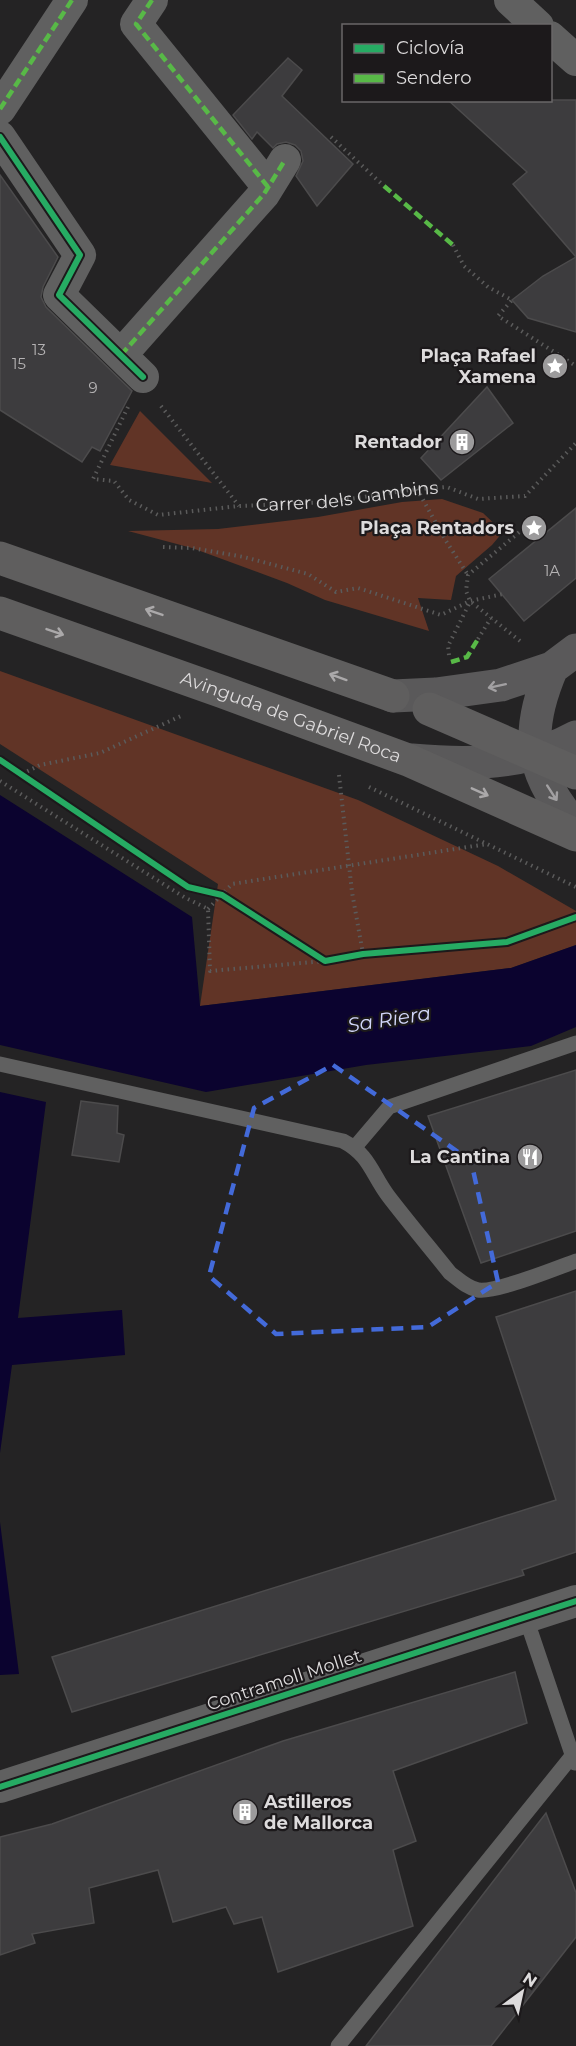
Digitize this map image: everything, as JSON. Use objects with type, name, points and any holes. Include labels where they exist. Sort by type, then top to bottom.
[{"type":"highway","points":[[0,558],[393,696]]},
{"type":"highway","name":"Avinguda de Gabriel Roca","points":[[0,613],[408,760],[576,835]]},
{"type":"highway","points":[[429,709],[576,773]]},
{"type":"main road","points":[[393,696],[436,694],[501,685],[564,659]]},
{"type":"main road","points":[[564,659],[541,694],[536,717],[535,755],[544,781],[576,827]]},
{"type":"main road","points":[[408,760],[479,763],[535,755],[576,737]]},
{"type":"street","points":[[0,110],[72,0]]},
{"type":"street","points":[[152,0],[136,24],[266,191]]},
{"type":"street","points":[[552,39],[576,60]]},
{"type":"street","points":[[0,137],[80,255],[59,295],[143,377]]},
{"type":"street","points":[[121,355],[266,191],[285,160]]},
{"type":"street","name":"Contramoll Mollet","points":[[0,1787],[576,1601]]},
{"type":"lane","points":[[355,1147],[389,1107],[576,1044]]},
{"type":"lane","points":[[0,1064],[331,1137],[355,1147],[364,1156],[386,1194],[450,1273],[476,1290],[485,1290],[576,1261]]},
{"type":"lane","points":[[338,2046],[574,1761],[526,1618]]},
{"type":"path","points":[[331,137],[384,186]]},
{"type":"path","points":[[453,245],[464,266],[488,287],[512,300],[498,316],[576,366]]},
{"type":"path","points":[[417,489],[446,542],[468,575],[466,591],[470,602],[448,646],[451,662]]},
{"type":"path","points":[[468,575],[541,514]]},
{"type":"path","points":[[163,547],[192,548],[244,557],[309,574],[336,592],[358,588],[441,615],[470,602],[503,594]]},
{"type":"path","points":[[478,639],[491,618]]},
{"type":"path","points":[[171,712],[192,719]]},
{"type":"path","points":[[22,774],[40,765],[100,753],[182,715]]},
{"type":"path","points":[[15,769],[32,780]]},
{"type":"path","points":[[329,771],[350,779]]},
{"type":"path","points":[[339,775],[349,864],[363,954]]},
{"type":"path","points":[[0,781],[184,897],[207,909]]},
{"type":"path","points":[[360,783],[392,796],[576,887]]},
{"type":"path","points":[[334,960],[210,971],[207,909],[232,884],[488,844]]},
{"type":"path","points":[[210,892],[222,895],[231,901]]},
{"type":"path","points":[[354,956],[375,954]]},
{"type":"path","points":[[315,955],[325,961]]},
{"type":"highlighted area","points":[[333,1065],[471,1161],[498,1282],[428,1327],[276,1334],[209,1276],[254,1108]]},
{"type":"shaded area","points":[[140,411],[212,483],[110,465]]},
{"type":"shaded area","points":[[442,499],[483,513],[503,532],[492,545],[456,576],[451,600],[418,598],[429,631],[325,600],[287,583],[192,548],[128,531],[218,529],[318,517],[402,502]]},
{"type":"shaded area","points":[[0,671],[358,800],[498,866],[576,911],[576,945],[511,968],[200,1006],[218,884],[0,744]]},
{"type":"water","name":"Sa Riera","points":[[0,795],[192,917],[200,1006],[511,968],[576,945],[576,1027],[531,1046],[366,1065],[206,1092],[0,1045]]},
{"type":"water","points":[[0,1092],[46,1102],[18,1318],[122,1310],[125,1355],[12,1365],[0,1453]]},
{"type":"water","points":[[0,1522],[19,1674],[0,1675]]},
{"type":"building","points":[[288,58],[302,70],[282,96],[353,164],[317,206],[296,176],[303,161],[301,151],[295,145],[286,142],[277,144],[273,148],[257,132],[252,139],[233,115]]},
{"type":"building","points":[[576,100],[576,257],[513,184],[527,172],[450,102]]},
{"type":"building","points":[[0,175],[58,257],[43,287],[41,297],[46,307],[132,391],[100,451],[92,447],[82,462],[0,410]]},
{"type":"building","points":[[576,257],[576,332],[528,318],[512,300],[543,276]]},
{"type":"building","name":"Rentador","points":[[487,387],[513,423],[441,480],[421,458]]},
{"type":"building","points":[[576,508],[576,578],[524,621],[489,579]]},
{"type":"building","points":[[576,1070],[576,1231],[481,1263],[428,1116]]},
{"type":"building","points":[[81,1101],[118,1106],[117,1133],[124,1135],[119,1162],[72,1155]]},
{"type":"building","points":[[576,1291],[576,1552],[522,1570],[524,1575],[72,1712],[52,1657],[556,1500],[496,1317]]},
{"type":"building","name":"Astilleros de Mallorca","points":[[515,1672],[527,1723],[393,1771],[416,1841],[393,1850],[413,1926],[278,1972],[262,1917],[234,1924],[226,1907],[173,1922],[158,1870],[89,1888],[94,1923],[32,1934],[35,1943],[0,1955],[0,1837],[52,1824],[283,1741]]},
{"type":"building","points":[[546,1813],[576,1893],[576,1937],[491,2046],[366,2046]]},
{"type":"marked path","points":[[0,109],[72,0]]},
{"type":"marked path","points":[[152,0],[136,24],[268,187]]},
{"type":"marked path","points":[[121,355],[264,194],[285,160]]},
{"type":"marked path","points":[[384,186],[453,245]]},
{"type":"marked path","points":[[451,662],[467,657],[478,639]]},
{"type":"cycle path","points":[[0,137],[80,255],[59,295],[143,377]]},
{"type":"cycle path","points":[[0,760],[188,887],[222,895],[325,961],[363,954],[507,942],[576,917]]},
{"type":"cycle path","points":[[0,1787],[576,1601]]},
{"type":"place","name":"Plaça Rafael Xamena","points":[[555,366]]},
{"type":"place","name":"Rentador","points":[[462,442]]},
{"type":"place","name":"Plaça Rentadors","points":[[534,528]]},
{"type":"place","name":"La Cantina","points":[[530,1157]]},
{"type":"place","name":"Astilleros de Mallorca","points":[[245,1812]]}]
